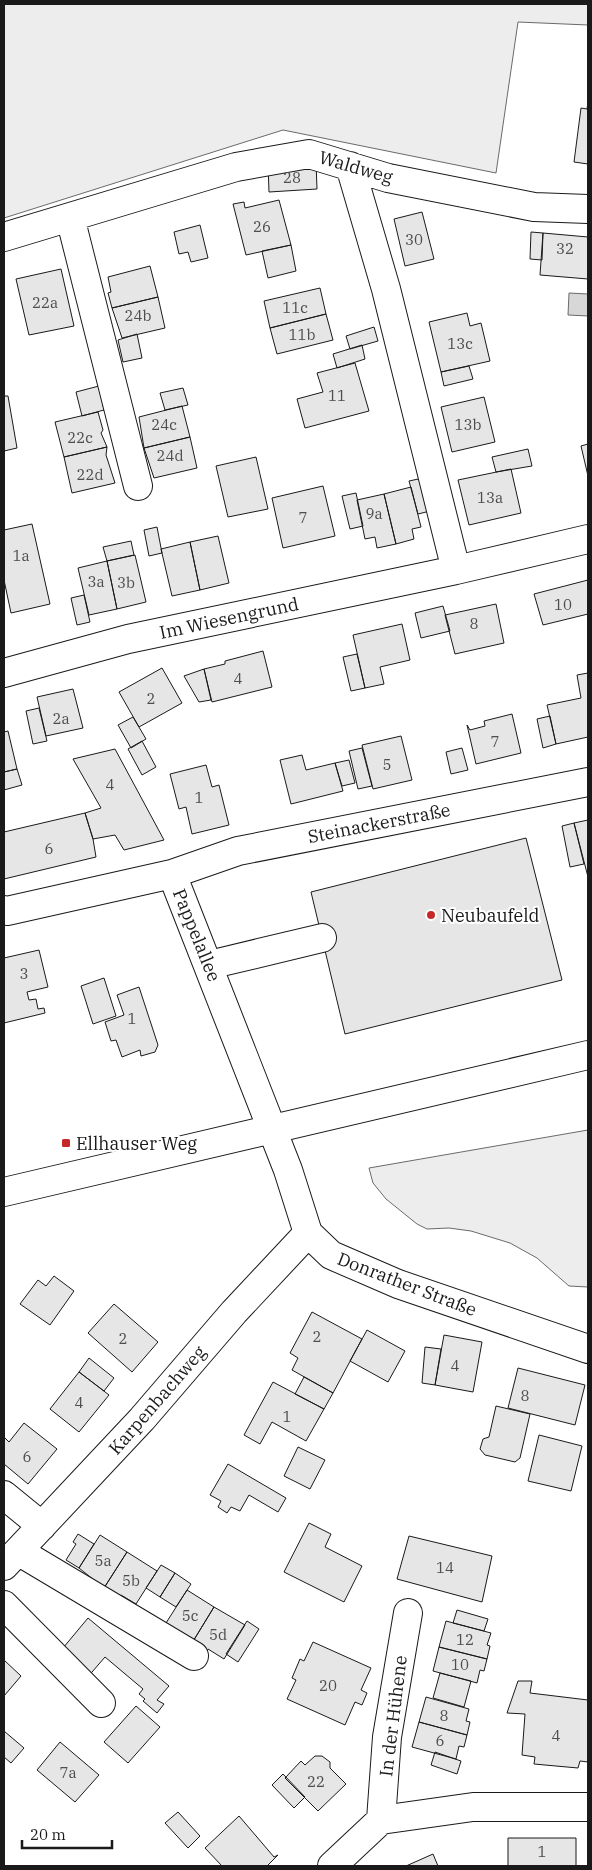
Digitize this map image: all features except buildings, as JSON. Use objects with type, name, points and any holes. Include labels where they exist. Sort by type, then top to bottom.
[{"type":"street","name":"Waldweg","points":[[4,237],[236,167],[309,154],[388,178],[534,207],[588,208]]},
{"type":"street","points":[[350,166],[386,289],[456,570]]},
{"type":"street","points":[[70,217],[138,486]]},
{"type":"street","name":"Im Wiesengrund","points":[[4,673],[128,639],[456,570],[588,539]]},
{"type":"street","name":"Steinackerstraße","points":[[172,874],[238,852],[588,782]]},
{"type":"street","name":"Pappelallee","points":[[4,910],[7,911],[172,874],[209,965],[271,1129]]},
{"type":"street","points":[[209,965],[322,938]]},
{"type":"street","points":[[4,1192],[494,1079],[588,1055]]},
{"type":"street","name":"Donrather Straße","points":[[271,1129],[288,1170],[308,1233],[331,1255],[398,1284],[588,1349]]},
{"type":"street","name":"Karpenbachweg","points":[[11,1559],[142,1419],[234,1312],[308,1233]]},
{"type":"street","points":[[4,1495],[42,1526]]},
{"type":"street","points":[[11,1559],[194,1656]]},
{"type":"street","points":[[4,1605],[101,1703]]},
{"type":"street","name":"In der Hühene","points":[[382,1820],[387,1737],[408,1613]]},
{"type":"street","points":[[332,1866],[382,1820],[472,1807],[588,1807]]},
{"type":"shaded area","points":[[4,4],[588,4],[588,25],[518,22],[496,173],[283,130],[4,218]]},
{"type":"shaded area","points":[[569,293],[588,294],[588,316],[568,315]]},
{"type":"shaded area","points":[[588,1130],[588,1287],[569,1286],[537,1258],[510,1243],[471,1231],[449,1228],[427,1229],[417,1224],[386,1199],[373,1183],[369,1168]]},
{"type":"place","name":"Neubaufeld","points":[[431,915]]},
{"type":"place","name":"Ellhauser Weg","points":[[66,1143]]}]
